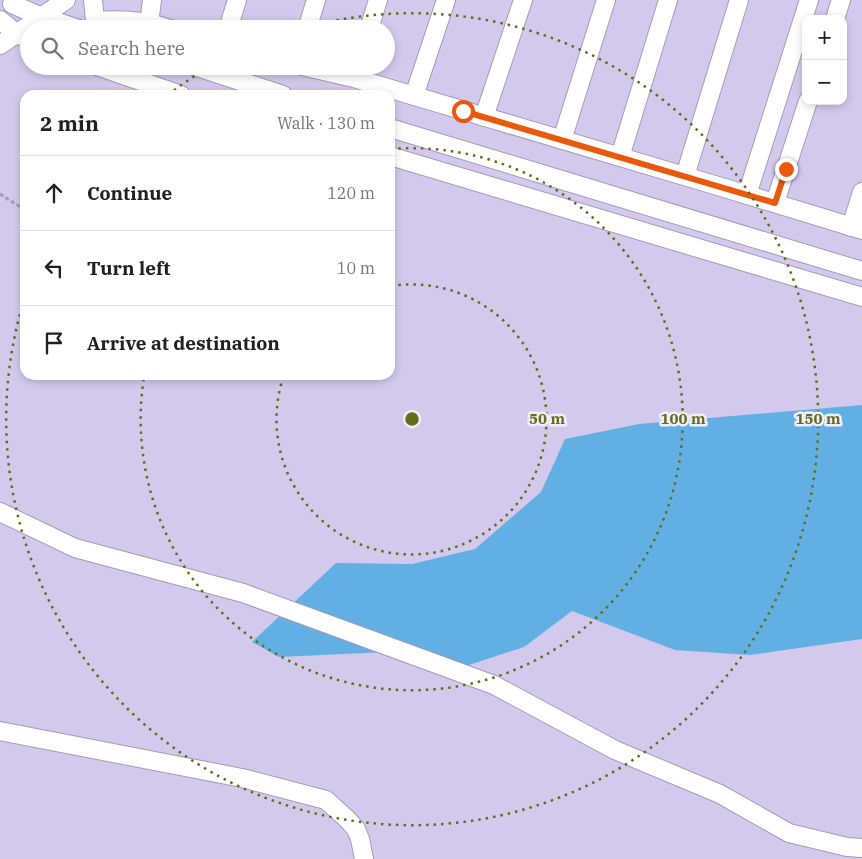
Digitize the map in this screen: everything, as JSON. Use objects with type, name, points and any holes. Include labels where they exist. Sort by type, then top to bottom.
[{"type":"street","points":[[39,20],[66,0]]},
{"type":"street","points":[[93,0],[96,20]]},
{"type":"street","points":[[150,20],[152,0]]},
{"type":"street","points":[[231,20],[237,0]]},
{"type":"street","points":[[309,20],[316,0]]},
{"type":"street","points":[[372,20],[378,0]]},
{"type":"street","points":[[414,96],[446,0]]},
{"type":"street","points":[[484,117],[523,0]]},
{"type":"street","points":[[562,140],[606,0]]},
{"type":"street","points":[[620,157],[668,0]]},
{"type":"street","points":[[685,176],[739,0]]},
{"type":"street","points":[[747,195],[809,0]]},
{"type":"street","points":[[836,15],[841,0]]},
{"type":"street","points":[[6,9],[51,20]]},
{"type":"street","points":[[6,9],[20,31]]},
{"type":"street","points":[[0,46],[20,37]]},
{"type":"street","points":[[123,75],[167,90]]},
{"type":"street","points":[[222,75],[268,90]]},
{"type":"street","points":[[363,75],[414,96],[857,229],[862,192]]},
{"type":"street","points":[[775,203],[807,105]]},
{"type":"street","points":[[395,130],[862,271]]},
{"type":"street","points":[[395,157],[862,297]]},
{"type":"street","points":[[0,512],[75,548],[243,594],[494,686],[616,750],[720,794],[789,833],[846,847],[862,848]]},
{"type":"street","points":[[0,731],[242,778],[326,800],[356,829],[364,859]]},
{"type":"path","points":[[0,194],[20,207]]},
{"type":"water","points":[[862,405],[862,639],[750,655],[675,650],[572,611],[524,647],[463,667],[408,651],[279,657],[252,642],[336,563],[412,564],[475,549],[541,492],[565,439],[639,424]]},
{"type":"route","points":[[463,111],[775,203],[786,169]]}]
